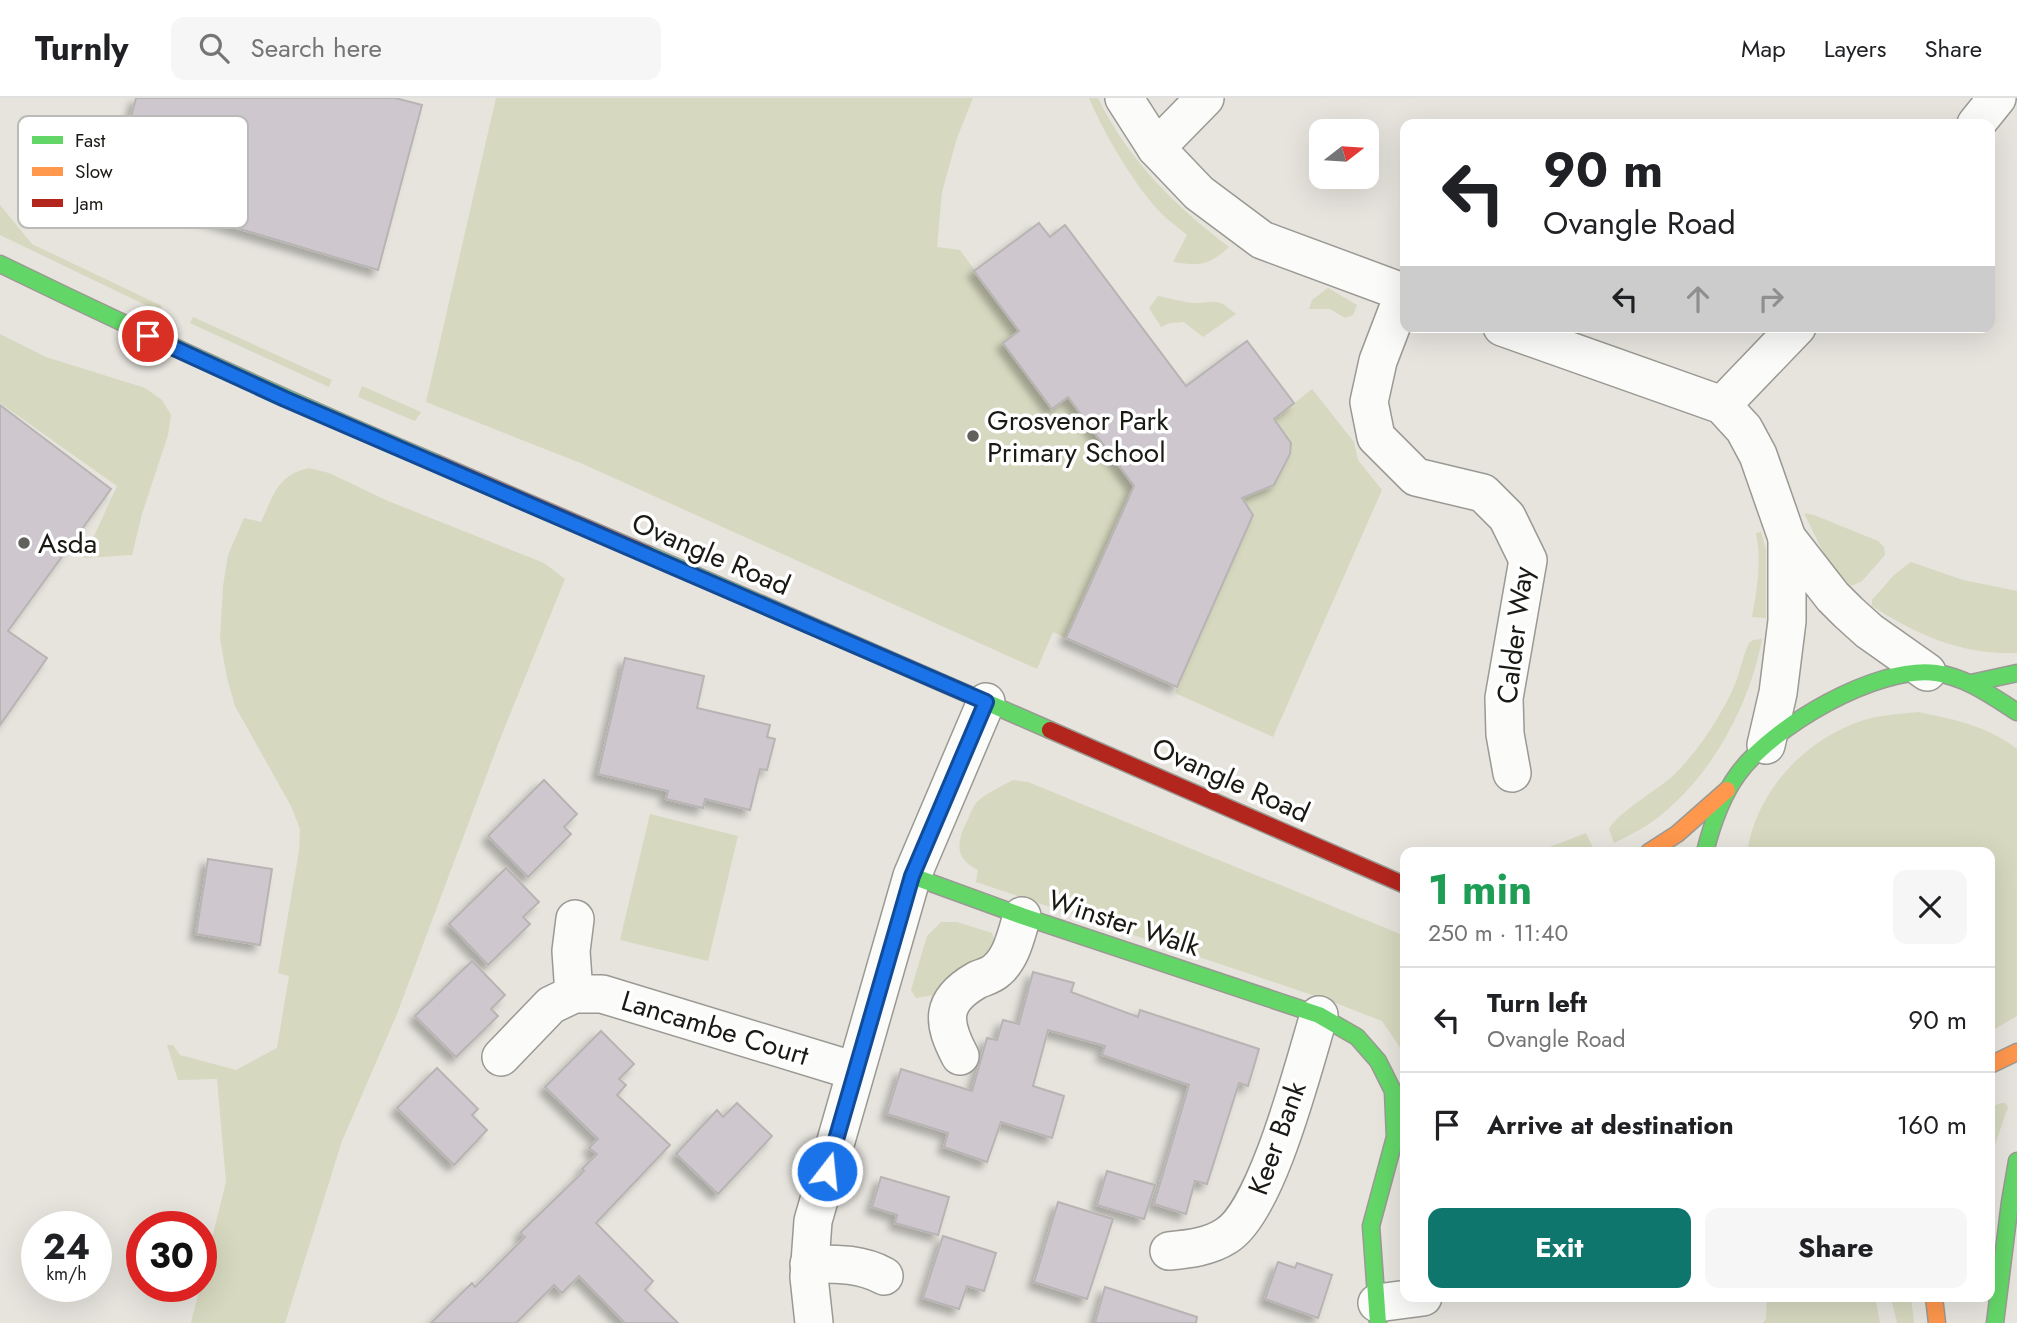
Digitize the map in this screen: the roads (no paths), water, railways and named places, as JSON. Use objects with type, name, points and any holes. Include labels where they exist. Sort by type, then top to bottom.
[{"type":"main road","name":"Ovangle Road","points":[[0,264],[285,399],[1400,883]]},
{"type":"main road","points":[[1706,847],[1712,824],[1727,790],[1747,762],[1806,716],[1850,690],[1881,678],[1927,672],[1972,683],[2017,712]]},
{"type":"main road","points":[[1972,683],[2017,673]]},
{"type":"main road","points":[[1657,847],[1677,834],[1727,790]]},
{"type":"main road","name":"Winster Walk","points":[[912,876],[1022,916],[1320,1016],[1357,1037],[1378,1061],[1393,1091],[1395,1137],[1371,1226],[1378,1313]]},
{"type":"main road","points":[[1995,1063],[2017,1052]]},
{"type":"main road","points":[[1995,1323],[2007,1206],[2017,1161]]},
{"type":"main road","points":[[1935,1302],[1937,1323]]},
{"type":"street","points":[[1124,98],[1156,148],[1199,192],[1262,240],[1400,292]]},
{"type":"street","points":[[1156,148],[1205,98]]},
{"type":"street","points":[[1980,119],[1997,98]]},
{"type":"street","name":"Calder Way","points":[[1400,303],[1378,360],[1369,402],[1376,438],[1416,477],[1483,493],[1507,517],[1528,560],[1504,698],[1505,734],[1512,773]]},
{"type":"street","points":[[1519,333],[1722,405],[1744,429],[1758,455],[1787,538],[1848,612],[1869,631],[1927,672]]},
{"type":"street","points":[[1722,405],[1791,333]]},
{"type":"street","points":[[1766,745],[1778,693],[1786,630],[1787,538]]},
{"type":"street","points":[[814,1323],[809,1264],[813,1221],[912,876],[986,702]]},
{"type":"street","points":[[960,1056],[948,1035],[946,1011],[957,993],[995,972],[1008,957],[1022,916]]},
{"type":"street","points":[[501,1057],[551,1005],[574,994],[571,951],[575,919]]},
{"type":"street","name":"Lancambe Court","points":[[574,994],[602,993],[855,1071]]},
{"type":"street","name":"Keer Bank","points":[[1169,1251],[1203,1247],[1228,1236],[1251,1209],[1268,1175],[1320,1016]]},
{"type":"street","points":[[809,1264],[849,1264],[869,1268],[884,1276]]},
{"type":"street","points":[[1378,1313],[1409,1302]]},
{"type":"place","name":"Grosvenor Park Primary School","points":[[973,436]]},
{"type":"place","name":"Asda","points":[[24,543]]}]
